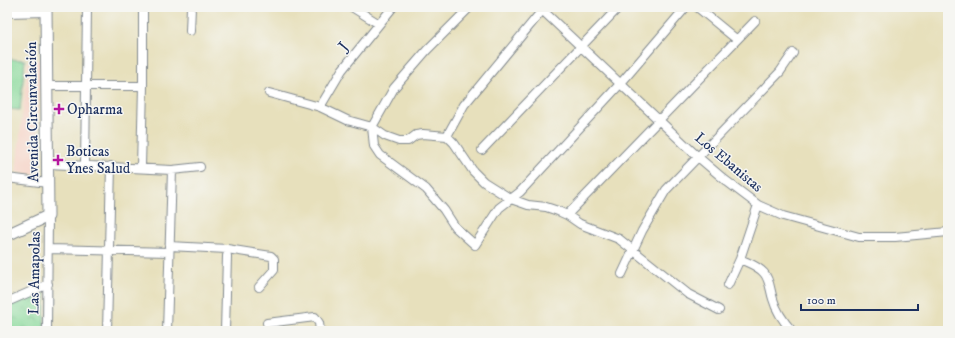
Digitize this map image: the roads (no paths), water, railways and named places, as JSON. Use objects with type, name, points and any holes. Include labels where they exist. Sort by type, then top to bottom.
[{"type":"street","points":[[85,165],[87,7]]},
{"type":"street","points":[[141,167],[143,7]]},
{"type":"street","points":[[190,31],[191,7]]},
{"type":"street","points":[[352,7],[379,24]]},
{"type":"street","name":"J","points":[[320,107],[342,70],[393,7]]},
{"type":"street","points":[[470,7],[427,50],[394,88],[372,127],[374,146],[380,155],[426,189],[444,210],[455,227],[475,245],[499,208],[520,192],[621,83],[686,7]]},
{"type":"street","points":[[482,150],[619,7]]},
{"type":"street","points":[[696,7],[736,39]]},
{"type":"street","points":[[446,136],[464,105],[542,8]]},
{"type":"street","name":"Los Ebanistas","points":[[542,8],[581,47],[698,157],[758,205],[783,216],[859,236],[895,237],[948,232]]},
{"type":"street","points":[[7,13],[46,10]]},
{"type":"street","name":"Avenida Circunvalación","points":[[46,10],[48,86],[48,216]]},
{"type":"street","points":[[567,215],[755,21]]},
{"type":"street","points":[[622,274],[658,201],[666,190],[780,72],[793,53]]},
{"type":"street","points":[[48,86],[143,86]]},
{"type":"street","points":[[269,93],[320,107],[347,120],[372,127],[385,136],[399,141],[408,141],[416,135],[423,134],[446,136],[454,143],[473,171],[484,182],[511,199],[528,205],[546,207],[567,215],[580,224],[619,239],[688,294],[719,310]]},
{"type":"street","points":[[48,164],[141,167],[172,170],[200,167]]},
{"type":"street","points":[[107,331],[111,166]]},
{"type":"street","points":[[167,331],[172,170]]},
{"type":"street","points":[[7,178],[48,183]]},
{"type":"street","points":[[728,285],[740,259],[758,205]]},
{"type":"street","points":[[7,234],[48,216]]},
{"type":"street","name":"Las Amapolas","points":[[47,331],[49,249],[48,216]]},
{"type":"street","points":[[49,249],[110,251],[227,249],[271,256],[274,259],[274,270],[259,287]]},
{"type":"street","points":[[225,331],[227,256]]},
{"type":"street","points":[[740,259],[757,266],[764,273],[768,279],[773,300],[786,324],[792,331]]},
{"type":"street","points":[[7,302],[48,284]]},
{"type":"street","points":[[267,323],[315,317],[320,323],[320,331]]},
{"type":"place","name":"Opharma","points":[[59,109]]},
{"type":"place","name":"Boticas Ynes Salud","points":[[58,160]]}]
